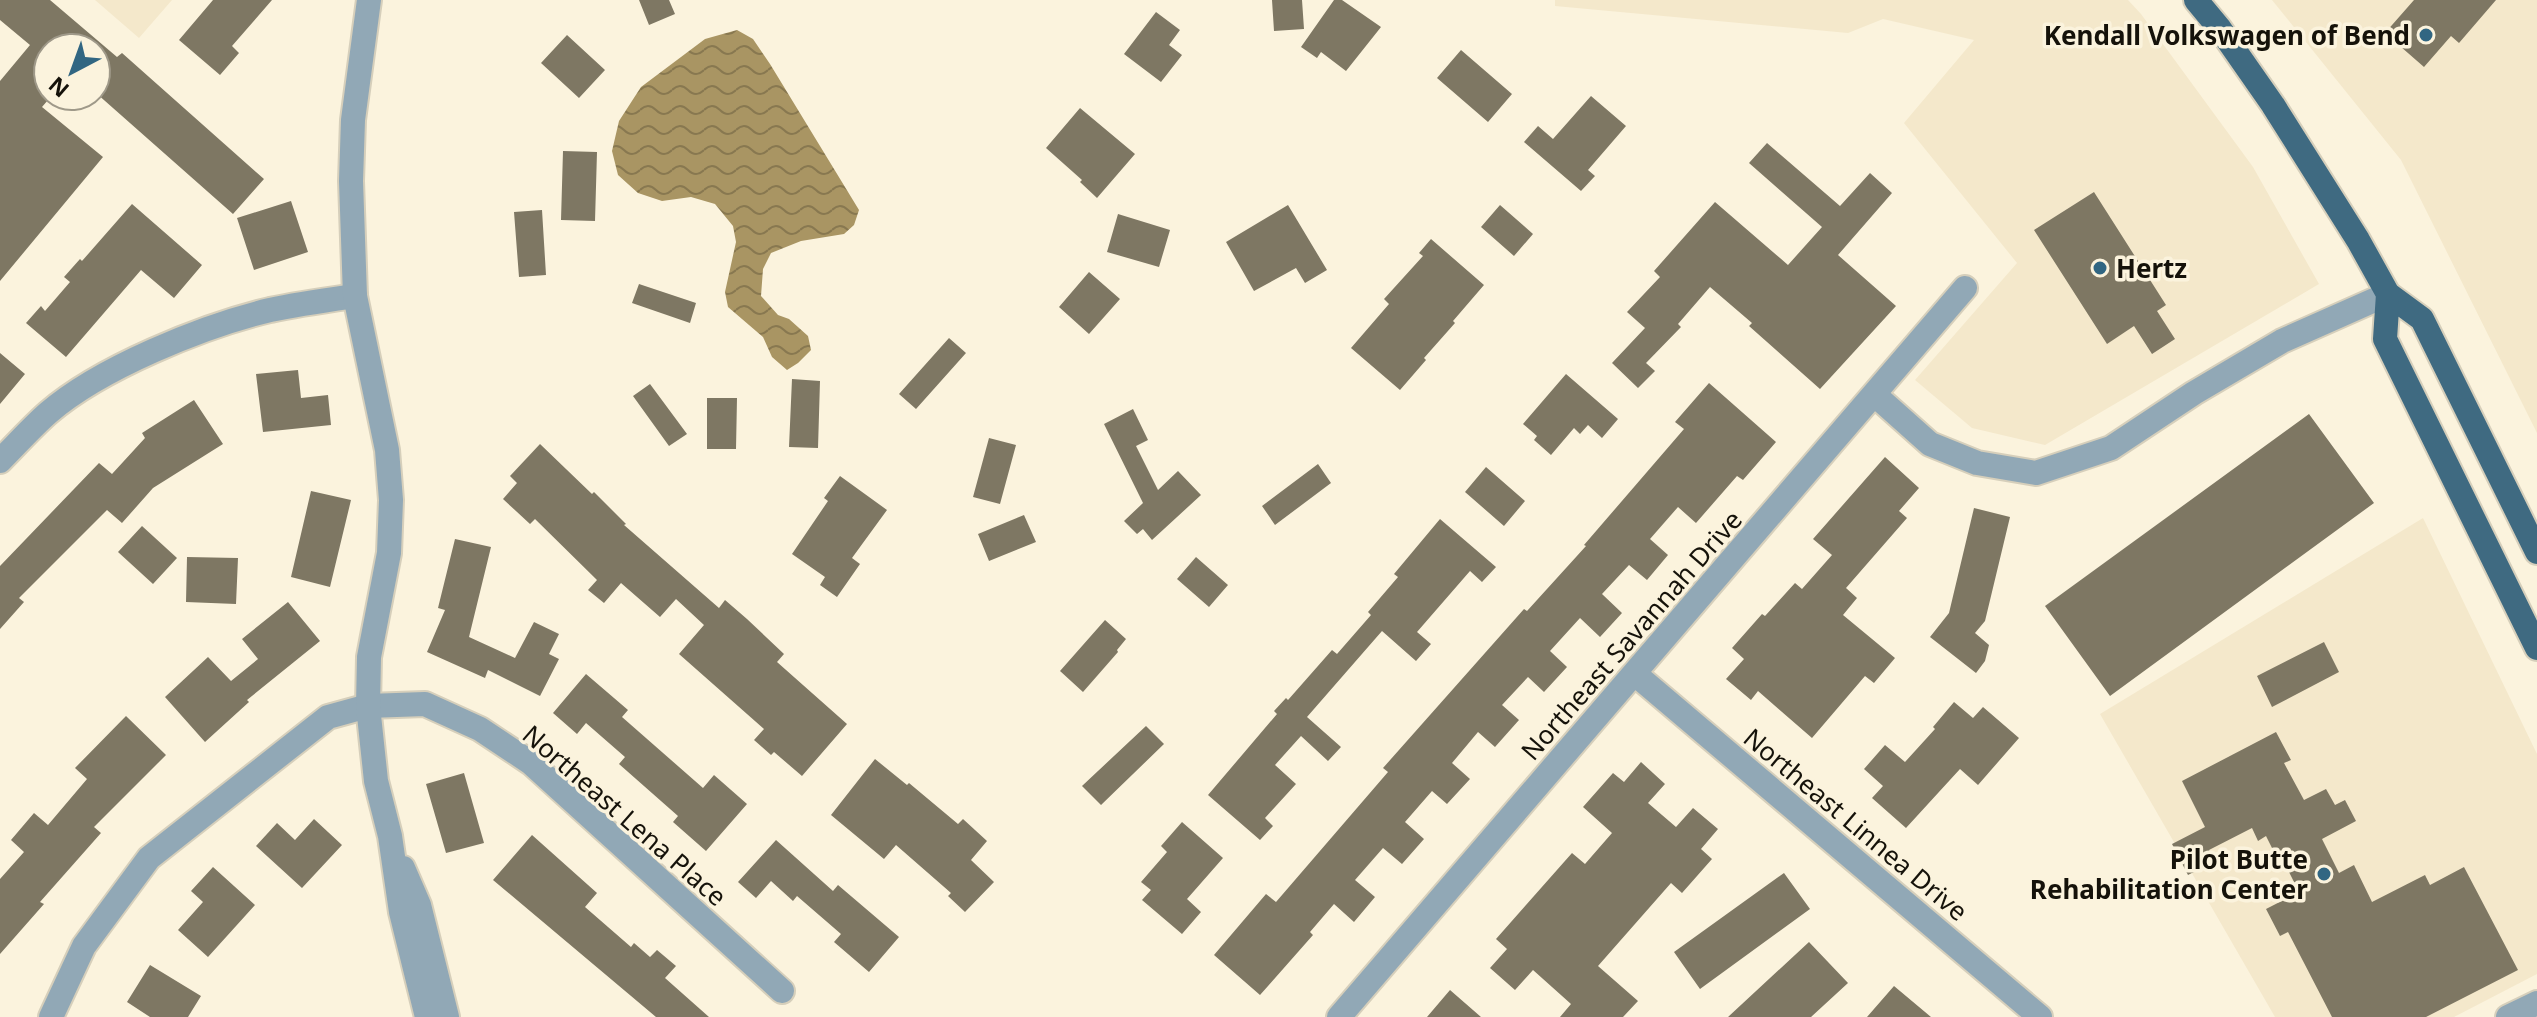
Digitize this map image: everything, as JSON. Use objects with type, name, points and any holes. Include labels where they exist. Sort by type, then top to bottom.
[{"type":"main road","points":[[2196,0],[2273,105],[2358,240],[2388,294],[2422,319],[2537,552]]},
{"type":"main road","points":[[2388,294],[2385,339],[2537,648]]},
{"type":"street","points":[[369,0],[353,120],[351,181],[355,296],[387,450],[391,500],[389,553],[369,657],[368,706],[376,781],[390,836],[401,912],[427,1017]]},
{"type":"street","name":"Northeast Savannah Drive","points":[[1339,1017],[1965,288]]},
{"type":"street","points":[[1875,395],[1930,444],[1977,463],[2036,473],[2111,448],[2194,393],[2282,341],[2388,294]]},
{"type":"street","points":[[0,461],[49,412],[71,396],[98,379],[175,341],[270,310],[355,296]]},
{"type":"street","name":"Northeast Linnea Drive","points":[[1635,674],[2040,1017]]},
{"type":"street","name":"Northeast Lena Place","points":[[51,1017],[84,946],[149,858],[328,717],[368,706],[425,704],[480,729],[531,763],[782,991]]},
{"type":"street","points":[[390,836],[419,905],[447,1017]]},
{"type":"street","points":[[2508,1017],[2537,1003]]},
{"type":"shaded area","points":[[95,0],[172,0],[139,38]]},
{"type":"shaded area","points":[[1555,0],[2128,0],[2253,167],[2319,284],[2045,445],[1972,428],[1915,380],[2017,263],[1904,123],[1974,40],[1883,19],[1848,33],[1555,6]]},
{"type":"shaded area","points":[[2272,0],[2537,0],[2537,433],[2401,160]]},
{"type":"shaded area","points":[[2423,518],[2537,754],[2537,974],[2454,1017],[2275,1017],[2100,714]]},
{"type":"water","points":[[737,30],[753,39],[770,64],[859,210],[854,225],[844,234],[801,241],[771,253],[763,269],[761,296],[778,315],[789,319],[808,336],[811,350],[787,370],[772,357],[763,337],[728,307],[725,292],[736,242],[733,226],[715,204],[691,197],[662,201],[638,193],[618,175],[612,151],[619,121],[641,87],[705,39]]},
{"type":"building","points":[[0,0],[50,0],[88,32],[32,32],[32,112],[48,112],[103,157],[0,281],[0,81],[30,45],[0,20]]},
{"type":"building","points":[[213,0],[272,0],[232,46],[239,53],[220,75],[179,40]]},
{"type":"building","points":[[639,0],[669,0],[675,14],[649,25]]},
{"type":"building","points":[[1272,0],[1302,0],[1304,29],[1274,31]]},
{"type":"building","points":[[1334,0],[1342,0],[1381,27],[1346,71],[1321,52],[1317,58],[1301,47]]},
{"type":"building","name":"Kendall Volkswagen of Bend","points":[[2414,0],[2496,0],[2459,43],[2451,36],[2424,67],[2385,33]]},
{"type":"building","points":[[1156,12],[1180,30],[1169,45],[1182,55],[1161,82],[1124,54]]},
{"type":"building","points":[[567,35],[605,70],[579,98],[541,63]]},
{"type":"building","points":[[1461,50],[1512,94],[1488,122],[1437,78]]},
{"type":"building","points":[[112,53],[117,57],[122,53],[264,179],[233,214],[112,107]]},
{"type":"building","points":[[1591,96],[1626,126],[1588,170],[1595,176],[1581,191],[1524,142],[1538,126],[1553,139]]},
{"type":"building","points":[[1080,108],[1135,154],[1097,198],[1046,148]]},
{"type":"building","points":[[1767,143],[1840,206],[1870,173],[1892,193],[1838,255],[1896,306],[1820,389],[1710,287],[1678,324],[1681,327],[1646,363],[1655,371],[1638,388],[1612,363],[1645,328],[1627,312],[1660,277],[1654,271],[1715,202],[1788,265],[1822,227],[1749,163]]},
{"type":"building","points":[[563,151],[597,152],[595,221],[561,220]]},
{"type":"building","name":"Hertz","points":[[2094,192],[2166,305],[2157,311],[2175,339],[2152,354],[2134,326],[2107,344],[2034,230]]},
{"type":"building","points":[[291,201],[308,252],[254,270],[237,218]]},
{"type":"building","points":[[132,204],[202,265],[174,298],[141,270],[66,357],[26,323],[41,306],[45,311],[70,282],[64,277]]},
{"type":"building","points":[[1288,205],[1327,270],[1305,283],[1296,268],[1254,291],[1226,242]]},
{"type":"building","points":[[1500,205],[1533,234],[1514,256],[1481,227]]},
{"type":"building","points":[[542,210],[546,275],[519,277],[514,212]]},
{"type":"building","points":[[1118,214],[1170,230],[1159,267],[1107,252]]},
{"type":"building","points":[[1431,239],[1484,285],[1400,390],[1351,348],[1389,304],[1384,299],[1423,256],[1419,253]]},
{"type":"building","points":[[1089,272],[1120,299],[1089,334],[1059,307]]},
{"type":"building","points":[[639,284],[696,303],[690,323],[632,303]]},
{"type":"building","points":[[949,338],[966,353],[916,409],[899,394]]},
{"type":"building","points":[[0,353],[25,374],[0,404]]},
{"type":"building","points":[[298,370],[301,398],[328,395],[331,425],[263,432],[256,374]]},
{"type":"building","points":[[1566,374],[1618,419],[1602,438],[1588,425],[1580,434],[1574,428],[1551,455],[1534,440],[1537,436],[1523,424]]},
{"type":"building","points":[[792,379],[820,381],[818,448],[789,447]]},
{"type":"building","points":[[1709,383],[1776,442],[1743,480],[1737,476],[1696,523],[1678,507],[1650,539],[1668,555],[1647,580],[1629,565],[1602,594],[1622,613],[1600,637],[1580,618],[1550,651],[1567,667],[1544,692],[1528,677],[1502,705],[1519,720],[1495,747],[1478,732],[1452,763],[1470,779],[1447,804],[1432,791],[1405,822],[1424,839],[1402,864],[1383,848],[1355,880],[1375,897],[1354,922],[1334,904],[1310,932],[1313,935],[1260,995],[1214,955],[1266,894],[1276,902],[1388,772],[1383,768],[1524,609],[1527,611],[1586,546],[1684,429],[1675,422]]},
{"type":"building","points":[[650,384],[687,434],[669,446],[633,396]]},
{"type":"building","points":[[707,398],[737,398],[736,449],[707,449]]},
{"type":"building","points":[[194,400],[223,444],[153,488],[122,523],[107,510],[19,598],[24,602],[0,629],[0,566],[99,463],[112,474],[145,438],[142,433]]},
{"type":"building","points":[[1133,409],[1148,440],[1136,446],[1158,490],[1178,471],[1201,495],[1152,540],[1143,529],[1137,534],[1124,521],[1143,503],[1104,424]]},
{"type":"building","points":[[2309,414],[2374,503],[2110,696],[2045,606]]},
{"type":"building","points":[[989,438],[1016,445],[1000,504],[973,497]]},
{"type":"building","points":[[540,444],[592,494],[594,492],[624,525],[719,608],[725,600],[747,619],[784,654],[777,662],[847,724],[802,776],[754,740],[764,729],[679,654],[704,625],[676,599],[660,617],[621,583],[604,603],[588,590],[597,580],[535,519],[530,524],[503,499],[517,483],[510,476]]},
{"type":"building","points":[[1885,457],[1919,488],[1899,511],[1907,518],[1846,588],[1857,598],[1843,615],[1895,658],[1874,683],[1865,676],[1812,738],[1758,691],[1751,700],[1726,679],[1744,659],[1732,648],[1795,583],[1802,589],[1832,555],[1813,539]]},
{"type":"building","points":[[1318,464],[1331,483],[1275,525],[1262,506]]},
{"type":"building","points":[[1486,467],[1525,501],[1504,526],[1465,492]]},
{"type":"building","points":[[840,476],[887,510],[852,558],[860,564],[837,597],[820,585],[825,577],[792,554],[828,501],[824,498]]},
{"type":"building","points":[[311,491],[351,500],[330,587],[291,577]]},
{"type":"building","points":[[1974,508],[2010,517],[1985,621],[1975,633],[1989,645],[1985,661],[1976,673],[1930,637],[1949,613]]},
{"type":"building","points":[[1024,515],[1036,542],[989,561],[978,534]]},
{"type":"building","points":[[1440,519],[1496,567],[1482,582],[1470,571],[1417,632],[1431,644],[1416,661],[1382,631],[1307,717],[1341,747],[1328,761],[1301,736],[1275,765],[1296,784],[1265,818],[1273,826],[1260,840],[1208,795],[1277,714],[1274,711],[1286,698],[1288,700],[1332,650],[1337,654],[1371,615],[1368,612],[1398,577],[1394,574]]},
{"type":"building","points":[[142,526],[177,558],[153,584],[118,552]]},
{"type":"building","points":[[455,539],[491,547],[469,637],[515,658],[534,622],[559,634],[549,654],[559,659],[540,696],[488,670],[485,678],[427,652],[445,610],[438,608]]},
{"type":"building","points":[[187,557],[238,558],[236,604],[186,602]]},
{"type":"building","points":[[1196,557],[1228,585],[1209,607],[1177,579]]},
{"type":"building","points":[[288,602],[320,641],[247,700],[249,702],[205,742],[165,697],[208,657],[231,681],[258,659],[242,639]]},
{"type":"building","points":[[1105,620],[1126,639],[1083,692],[1060,671]]},
{"type":"building","points":[[2324,642],[2339,672],[2272,707],[2257,676]]},
{"type":"building","points":[[586,674],[628,710],[622,717],[703,788],[714,775],[747,804],[706,851],[673,822],[678,816],[619,764],[625,757],[586,723],[577,734],[553,713]]},
{"type":"building","points":[[1954,702],[1973,718],[1983,707],[2019,738],[1978,785],[1960,769],[1906,828],[1872,798],[1883,786],[1864,769],[1885,745],[1905,762]]},
{"type":"building","points":[[126,716],[166,755],[94,827],[101,833],[40,902],[44,904],[0,954],[0,879],[24,852],[11,840],[34,813],[48,825],[87,779],[75,768]]},
{"type":"building","points":[[1146,726],[1164,744],[1101,805],[1082,786]]},
{"type":"building","name":"Pilot Butte Rehabilitation Center","points":[[2276,732],[2291,760],[2284,763],[2304,800],[2326,789],[2335,805],[2345,800],[2356,821],[2322,839],[2339,873],[2354,865],[2372,902],[2425,875],[2430,885],[2464,867],[2518,970],[2426,1017],[2332,1017],[2288,932],[2280,936],[2266,909],[2299,892],[2282,858],[2278,860],[2266,836],[2258,841],[2252,828],[2209,850],[2215,861],[2188,875],[2172,844],[2205,827],[2182,781]]},
{"type":"building","points":[[875,759],[958,824],[963,819],[987,841],[971,860],[994,882],[965,912],[948,896],[951,893],[896,845],[884,859],[831,815]]},
{"type":"building","points":[[1641,762],[1665,784],[1648,803],[1676,827],[1693,808],[1718,829],[1701,849],[1712,859],[1682,893],[1671,883],[1598,966],[1638,1001],[1623,1017],[1560,1017],[1571,1004],[1533,970],[1515,990],[1490,968],[1507,949],[1496,939],[1572,853],[1585,864],[1612,833],[1583,807],[1613,773],[1624,782]]},
{"type":"building","points":[[464,773],[484,843],[446,853],[426,784]]},
{"type":"building","points":[[314,819],[342,845],[302,888],[256,846],[277,823],[295,840]]},
{"type":"building","points":[[1182,822],[1223,858],[1187,899],[1201,912],[1182,934],[1142,900],[1151,890],[1141,882],[1167,852],[1161,846]]},
{"type":"building","points":[[532,835],[597,893],[585,907],[631,947],[634,943],[650,957],[657,950],[676,966],[665,978],[709,1017],[656,1017],[493,880]]},
{"type":"building","points":[[776,840],[833,891],[838,885],[899,937],[869,972],[834,942],[841,934],[797,896],[793,901],[771,881],[756,898],[738,882]]},
{"type":"building","points":[[213,867],[255,905],[208,957],[178,930],[203,902],[191,891]]},
{"type":"building","points":[[1784,873],[1810,909],[1700,989],[1674,952]]},
{"type":"building","points":[[1809,942],[1848,983],[1811,1017],[1728,1017]]},
{"type":"building","points":[[150,965],[201,996],[188,1017],[150,1017],[127,1002]]},
{"type":"building","points":[[1894,986],[1931,1017],[1867,1017]]},
{"type":"building","points":[[1450,990],[1481,1017],[1427,1017]]},
{"type":"place","name":"Kendall Volkswagen of Bend","points":[[2426,35]]},
{"type":"place","name":"Hertz","points":[[2100,268]]},
{"type":"place","name":"Pilot Butte Rehabilitation Center","points":[[2324,874]]}]
